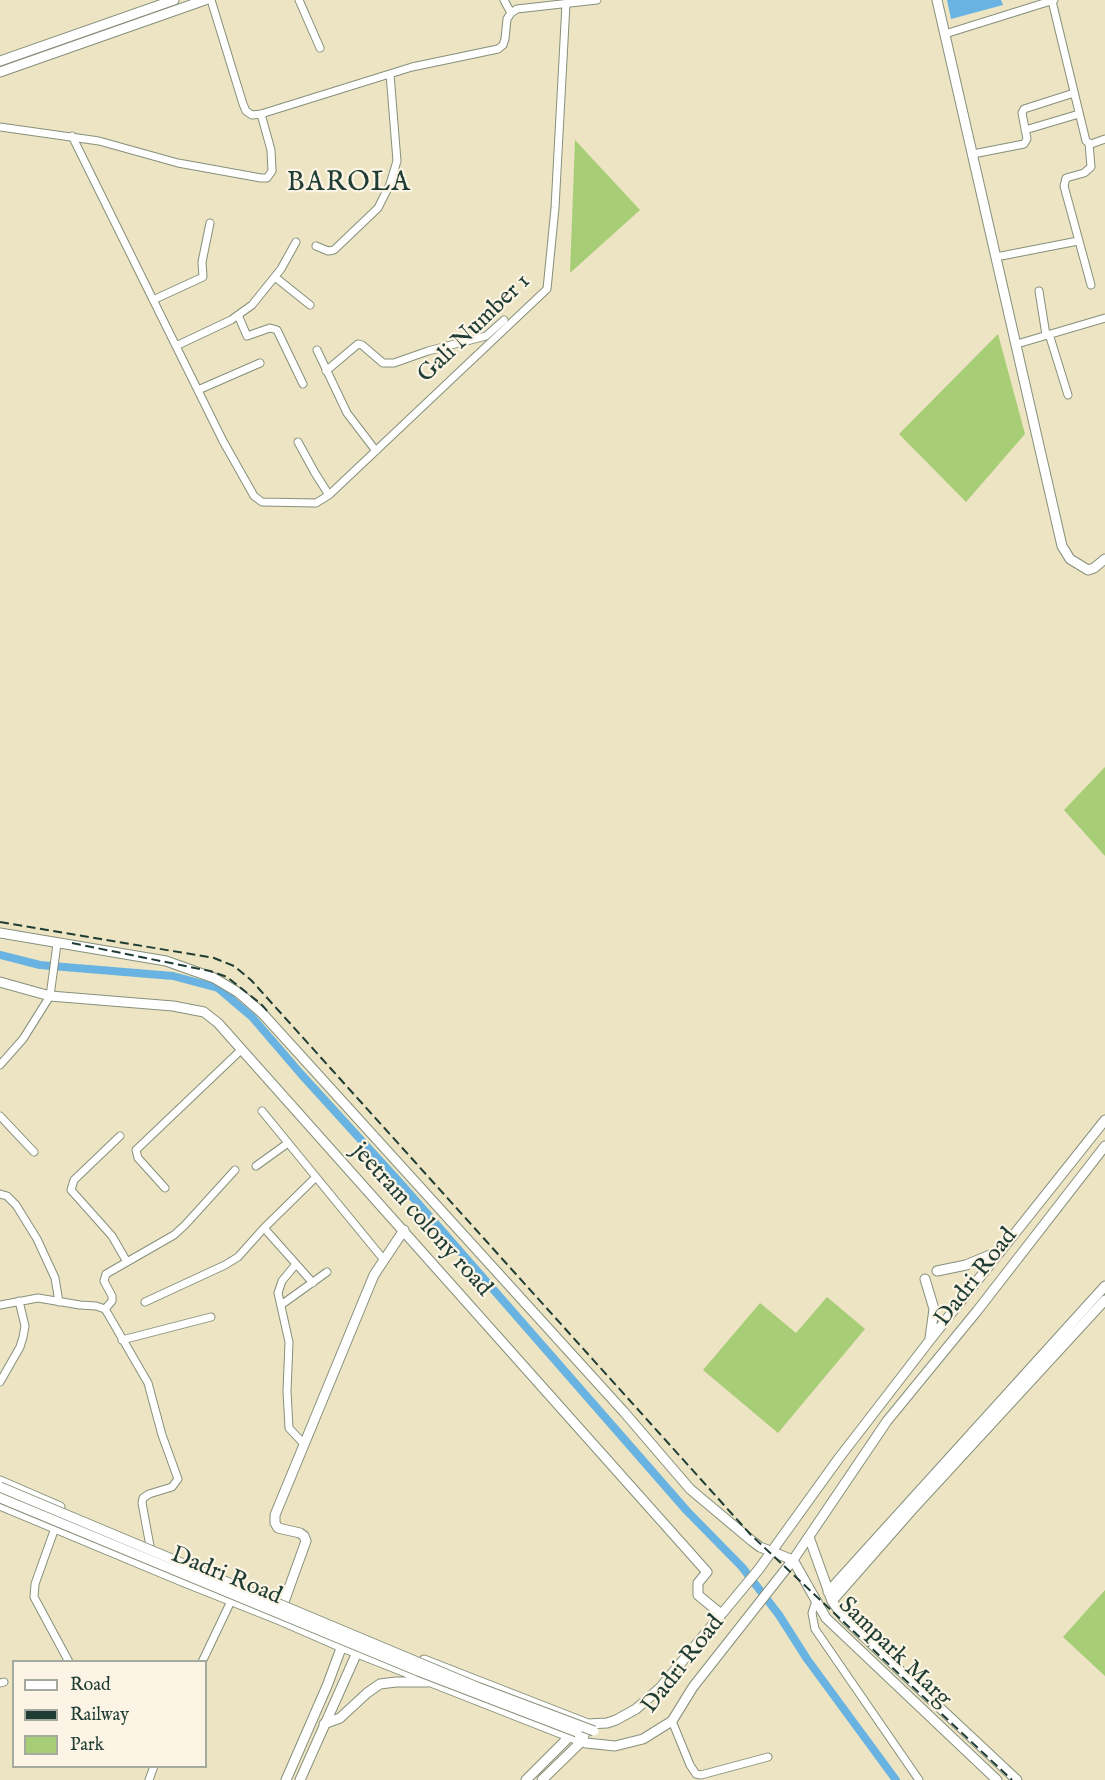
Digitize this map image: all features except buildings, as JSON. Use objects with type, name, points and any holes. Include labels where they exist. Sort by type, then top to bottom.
[{"type":"street","points":[[0,61],[174,0]]},
{"type":"street","points":[[0,72],[205,0]]},
{"type":"street","points":[[211,0],[243,104],[246,111],[252,115],[412,67],[498,49],[503,45],[507,19],[517,9],[597,0]]},
{"type":"street","points":[[299,0],[320,48]]},
{"type":"street","points":[[504,0],[511,13]]},
{"type":"street","points":[[937,0],[1062,546],[1070,559],[1088,570],[1105,560]]},
{"type":"street","points":[[945,34],[1053,0],[1086,141],[1089,143],[1090,167],[1084,173],[1071,176],[1064,181],[1066,198],[1091,285]]},
{"type":"street","name":"Gali Number 1","points":[[329,495],[548,289],[555,208],[566,4]]},
{"type":"street","points":[[316,246],[328,251],[334,250],[378,208],[390,184],[397,161],[390,74]]},
{"type":"street","points":[[973,154],[1024,144],[1027,139],[1022,113],[1024,109],[1074,93]]},
{"type":"street","points":[[0,127],[99,141],[178,163],[267,178],[272,171],[271,150],[261,114]]},
{"type":"street","points":[[1025,130],[1080,114]]},
{"type":"street","points":[[72,136],[223,441],[257,500],[309,504],[316,503],[329,495],[298,442]]},
{"type":"street","points":[[1089,143],[1105,139]]},
{"type":"street","points":[[153,300],[203,277],[202,262],[210,223]]},
{"type":"street","points":[[996,257],[1078,241]]},
{"type":"street","points":[[176,346],[238,315],[252,305],[275,277],[296,242]]},
{"type":"street","points":[[275,277],[310,305]]},
{"type":"street","points":[[1039,291],[1047,335],[1068,395]]},
{"type":"street","points":[[238,315],[244,333],[248,336],[270,328],[277,330],[303,384]]},
{"type":"street","points":[[1017,344],[1105,318]]},
{"type":"street","points":[[326,371],[358,344],[383,363],[394,363],[428,351],[486,336],[504,320]]},
{"type":"street","points":[[317,350],[347,413],[376,451]]},
{"type":"street","points":[[198,390],[260,363]]},
{"type":"street","points":[[0,933],[56,947],[166,961],[214,978],[239,993],[262,1013],[616,1403],[690,1489],[752,1541],[793,1560]]},
{"type":"street","points":[[0,1065],[23,1039],[50,996],[56,947]]},
{"type":"street","name":"jeetram colony road","points":[[0,982],[50,996],[173,1006],[204,1012],[218,1023],[707,1572],[698,1584],[698,1595],[721,1614]]},
{"type":"street","points":[[165,1188],[138,1158],[136,1150],[241,1050]]},
{"type":"street","points":[[262,1111],[384,1260]]},
{"type":"street","points":[[0,1116],[34,1152]]},
{"type":"street","name":"Dadri Road","points":[[0,1482],[364,1637],[577,1719],[592,1731],[612,1727],[660,1688],[759,1569],[930,1340],[1105,1120]]},
{"type":"street","points":[[120,1136],[74,1180],[71,1190],[112,1236],[127,1262]]},
{"type":"street","points":[[256,1166],[288,1143]]},
{"type":"street","name":"Dadri Road","points":[[0,1505],[342,1647],[582,1741],[600,1746],[615,1746],[643,1740],[672,1721],[693,1687],[793,1560],[887,1421],[977,1311],[1105,1146]]},
{"type":"street","points":[[105,1310],[112,1301],[104,1278],[110,1271],[174,1235],[235,1170]]},
{"type":"street","points":[[145,1302],[225,1265],[246,1249],[264,1227],[316,1177]]},
{"type":"street","points":[[0,1194],[7,1196],[16,1205],[37,1239],[55,1278],[59,1302]]},
{"type":"street","points":[[264,1227],[313,1283]]},
{"type":"street","points":[[284,1602],[306,1541],[300,1533],[278,1528],[274,1523],[275,1515],[374,1275],[404,1230]]},
{"type":"street","points":[[937,1271],[966,1264],[1001,1250]]},
{"type":"street","points":[[296,1264],[279,1287],[278,1293],[289,1342],[287,1391],[289,1428],[304,1444]]},
{"type":"street","points":[[281,1305],[327,1272]]},
{"type":"street","points":[[925,1279],[934,1309],[930,1340]]},
{"type":"street","points":[[830,1597],[1105,1286]]},
{"type":"street","points":[[0,1305],[38,1298],[96,1306],[105,1310],[148,1383],[162,1435],[178,1479],[172,1487],[143,1498],[150,1546]]},
{"type":"street","points":[[830,1597],[1105,1300]]},
{"type":"street","points":[[0,1382],[20,1347],[23,1337],[25,1326],[19,1301]]},
{"type":"street","points":[[122,1340],[211,1317]]},
{"type":"street","points":[[0,1487],[477,1687],[592,1731],[615,1746]]},
{"type":"street","points":[[0,1498],[397,1662],[552,1723],[592,1731]]},
{"type":"street","points":[[55,1528],[35,1584],[34,1597],[68,1660]]},
{"type":"street","name":"Sampark Marg","points":[[809,1537],[830,1597],[844,1618],[1017,1780]]},
{"type":"street","name":"Sampark Marg","points":[[793,1560],[826,1618],[998,1780]]},
{"type":"street","points":[[203,1660],[237,1582]]},
{"type":"street","points":[[816,1601],[812,1613],[814,1629],[919,1780]]},
{"type":"street","points":[[286,1780],[348,1630]]},
{"type":"street","points":[[300,1780],[364,1637]]},
{"type":"street","points":[[324,1724],[340,1718],[380,1684],[433,1682]]},
{"type":"street","points":[[526,1780],[570,1736],[577,1719]]},
{"type":"street","points":[[672,1721],[696,1774],[768,1757]]},
{"type":"street","points":[[542,1780],[592,1731]]},
{"type":"green space","points":[[575,140],[640,210],[570,273]]},
{"type":"green space","points":[[998,334],[1025,434],[966,502],[899,434]]},
{"type":"green space","points":[[1105,767],[1105,856],[1064,810]]},
{"type":"green space","points":[[827,1297],[865,1329],[778,1433],[703,1370],[760,1303],[796,1333]]},
{"type":"green space","points":[[1105,1590],[1105,1676],[1063,1637]]},
{"type":"water","points":[[947,0],[1001,0],[1003,5],[951,19]]},
{"type":"waterway","points":[[0,955],[40,965],[173,976],[218,988],[252,1017],[687,1511],[742,1567],[779,1615],[807,1659],[896,1780]]},
{"type":"railway","points":[[0,922],[214,958],[234,966],[251,980],[751,1535],[1012,1780]]},
{"type":"railway","points":[[72,943],[210,971],[227,977],[270,1014]]},
{"type":"district","name":"BAROLA","points":[[349,184]]}]
